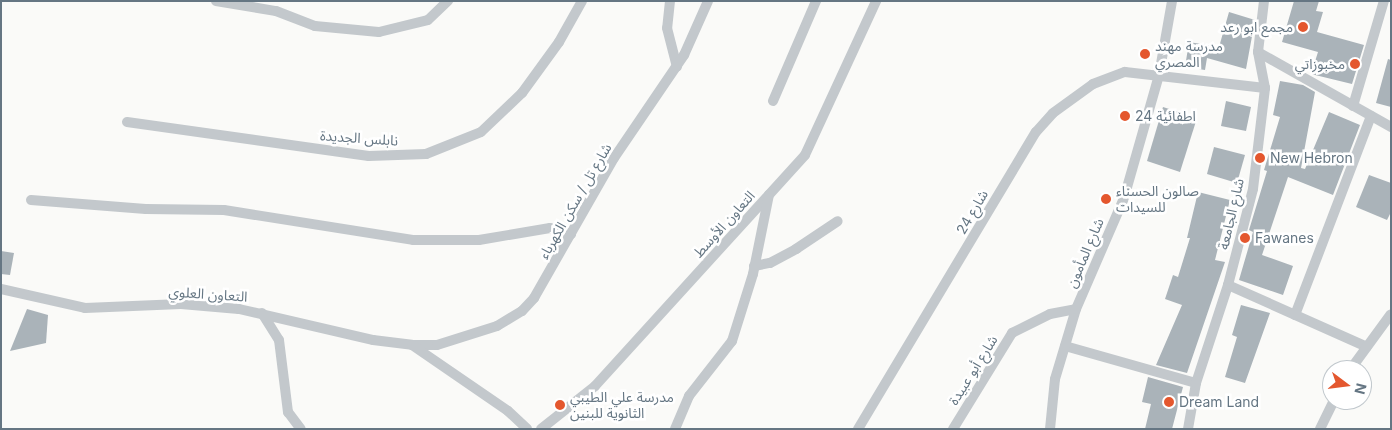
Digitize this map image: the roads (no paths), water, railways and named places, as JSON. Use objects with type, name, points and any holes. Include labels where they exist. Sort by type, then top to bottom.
[{"type":"street","points":[[216,1],[276,11],[315,26],[379,32],[428,20],[448,1]]},
{"type":"street","name":"نابلس الجديدة","points":[[127,122],[370,156],[426,154],[481,132],[522,93],[560,42],[582,1]]},
{"type":"street","points":[[670,1],[667,28],[676,67]]},
{"type":"street","name":"شارع تل / سكن الكهرباء","points":[[412,345],[432,346],[489,329],[518,314],[534,298],[625,140],[676,67],[708,1]]},
{"type":"street","points":[[773,101],[816,1]]},
{"type":"street","name":"التعاون الأوسط","points":[[542,429],[595,386],[805,155],[876,1]]},
{"type":"street","name":"شارع المأمون","points":[[1050,429],[1054,379],[1076,309],[1124,198],[1158,75],[1172,1]]},
{"type":"street","name":"شارع الجامعة","points":[[1188,429],[1196,383],[1228,285],[1253,189],[1265,88],[1258,52],[1264,1]]},
{"type":"street","points":[[1353,106],[1384,1]]},
{"type":"street","points":[[1258,52],[1391,127]]},
{"type":"street","name":"شارع 24","points":[[858,429],[1031,141],[1052,113],[1093,84],[1125,72],[1265,88]]},
{"type":"street","points":[[1295,315],[1371,116]]},
{"type":"street","points":[[675,429],[689,396],[729,346],[754,266],[770,194]]},
{"type":"street","points":[[31,200],[146,209],[224,210],[413,240],[479,240],[550,228],[571,234]]},
{"type":"street","points":[[754,266],[770,263],[796,249],[838,221]]},
{"type":"street","points":[[1228,285],[1367,347]]},
{"type":"street","name":"التعاون العلوي","points":[[1,289],[85,308],[181,304],[262,313],[367,339],[412,345]]},
{"type":"street","name":"شارع أبو عبيدة","points":[[953,429],[1012,333],[1050,314],[1076,309]]},
{"type":"street","points":[[262,313],[280,340],[288,412],[301,429]]},
{"type":"street","points":[[1357,360],[1391,314]]},
{"type":"street","points":[[412,345],[508,411],[527,429]]},
{"type":"street","points":[[1065,346],[1196,383]]},
{"type":"street","points":[[1320,429],[1329,410]]},
{"type":"place","name":"مجمع ابو رعد","points":[[1303,27]]},
{"type":"place","name":"مدرسة مهند المصري","points":[[1145,54]]},
{"type":"place","name":"مخبوزاتي","points":[[1355,64]]},
{"type":"place","name":"اطفائية 24","points":[[1125,116]]},
{"type":"place","name":"New Hebron","points":[[1260,158]]},
{"type":"place","name":"صالون الحسناء للسيدات","points":[[1106,199]]},
{"type":"place","name":"Fawanes","points":[[1245,238]]},
{"type":"place","name":"Dream Land","points":[[1169,402]]},
{"type":"place","name":"مدرسة علي الطيبي الثانوية للبنين","points":[[560,405]]}]
